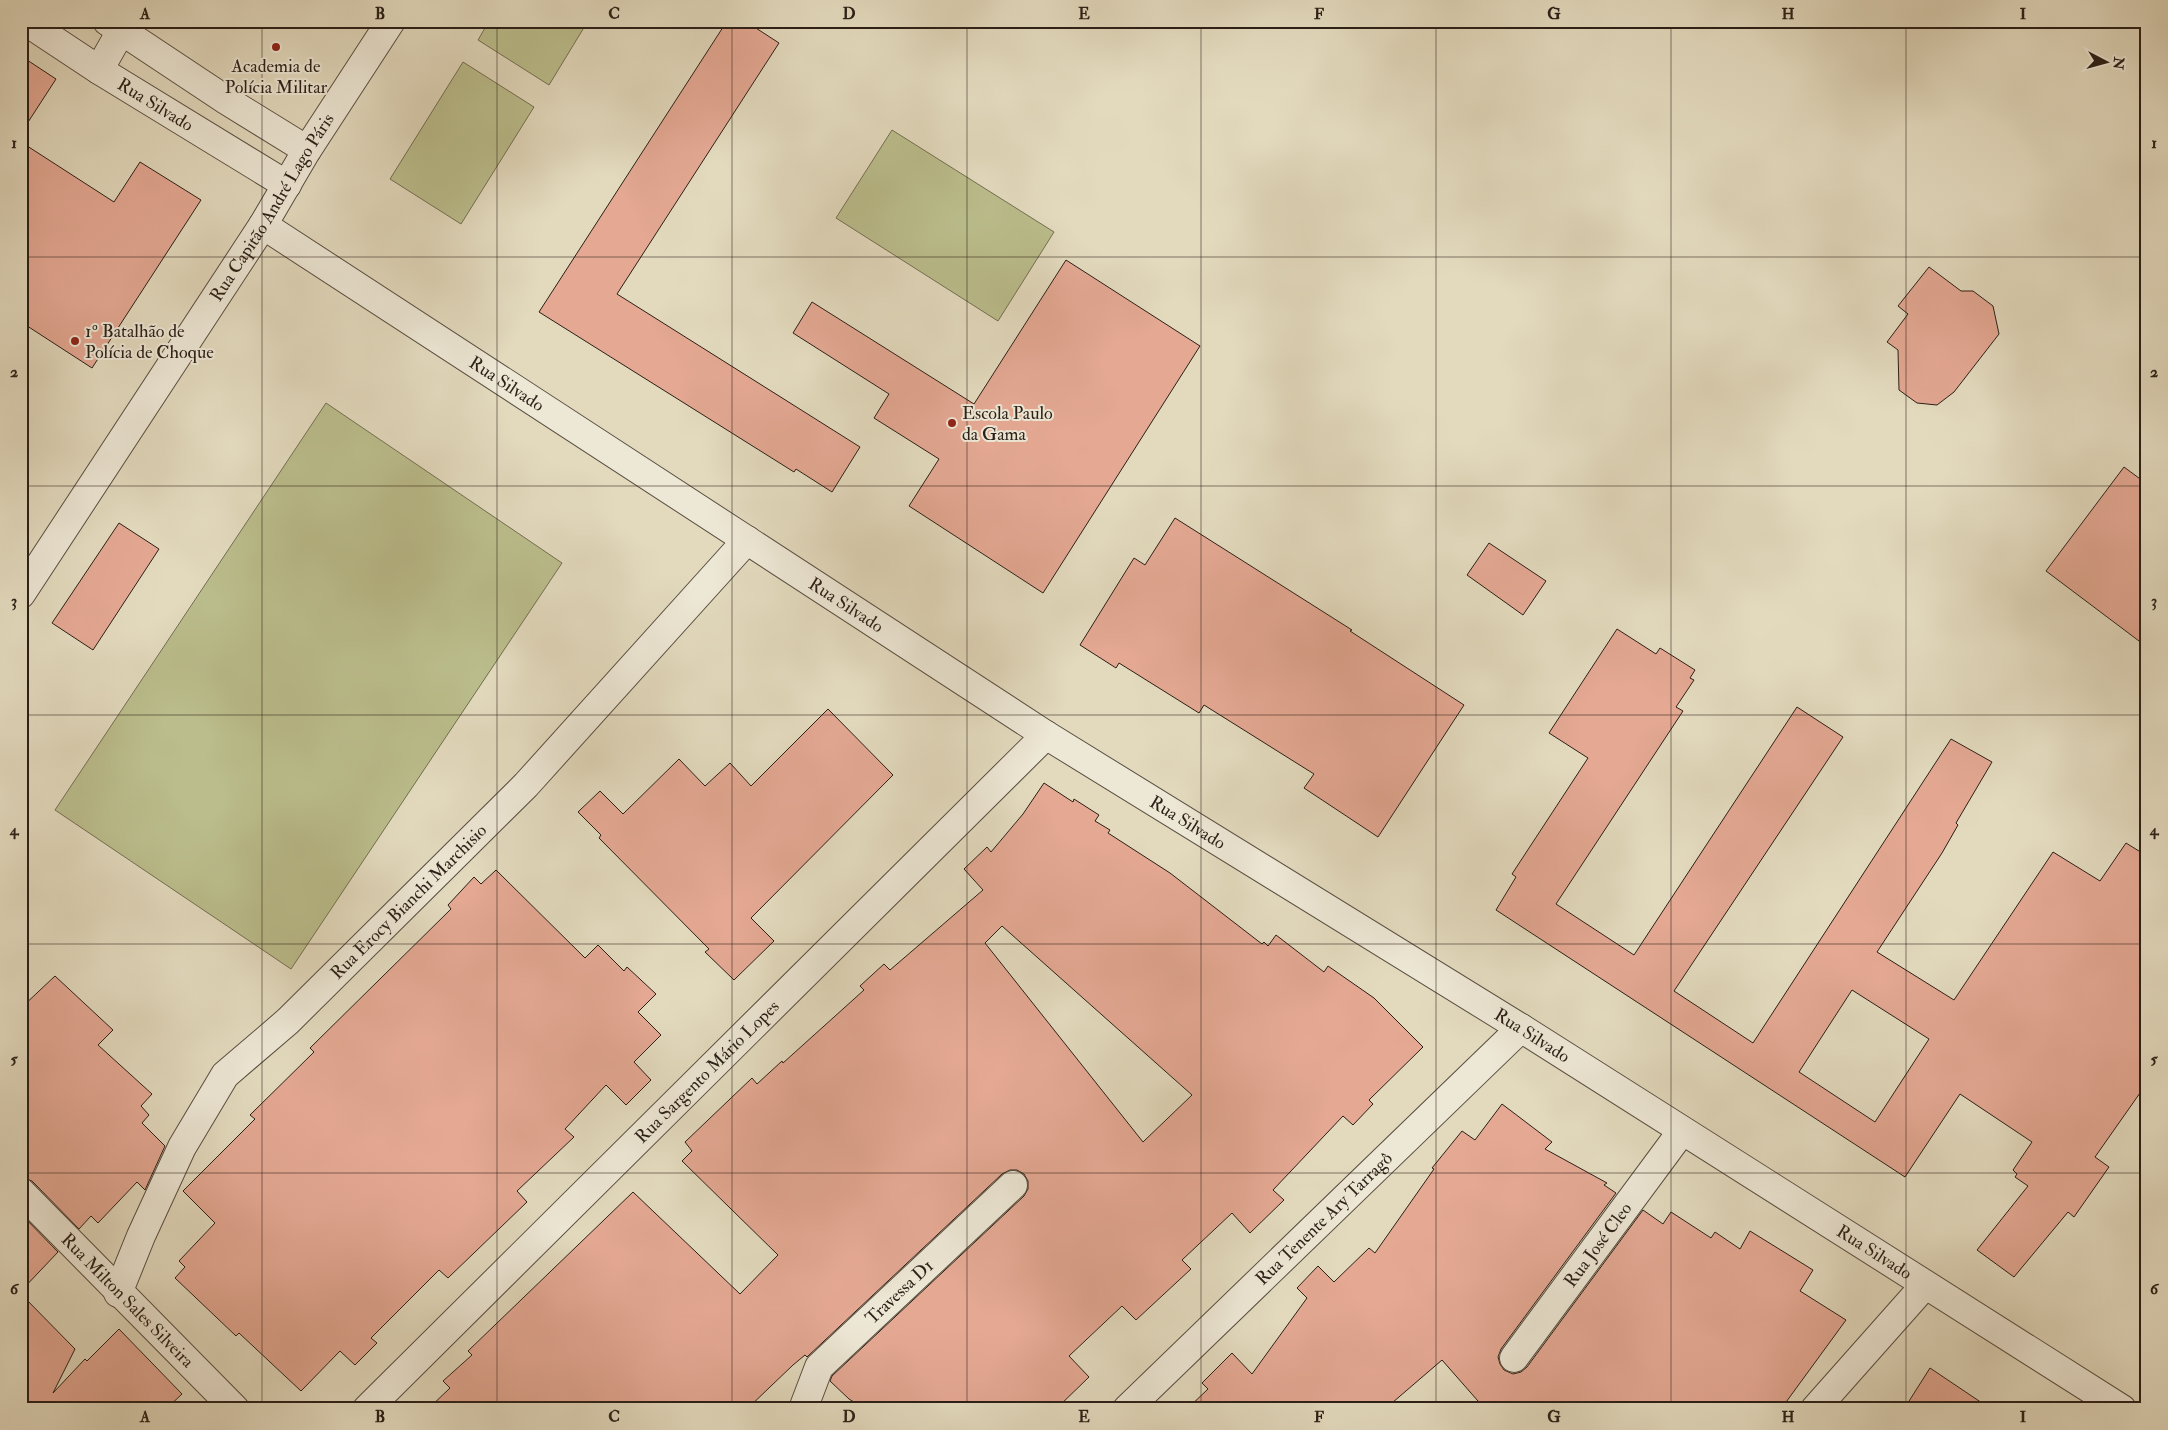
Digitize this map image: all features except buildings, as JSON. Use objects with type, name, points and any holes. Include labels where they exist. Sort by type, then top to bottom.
[{"type":"street","name":"Rua Silvado","points":[[25,21],[99,70],[287,185]]},
{"type":"street","name":"Rua Capitão André Lago Páris","points":[[21,594],[263,225],[307,150],[391,21]]},
{"type":"street","points":[[99,70],[114,26],[226,100],[307,150]]},
{"type":"street","points":[[205,135],[226,100]]},
{"type":"street","name":"Rua Silvado","points":[[263,225],[1046,735],[1521,1028],[2122,1409]]},
{"type":"street","name":"Rua Erocy Bianchi Marchisio","points":[[118,1293],[141,1236],[182,1147],[224,1075],[288,1021],[526,785],[747,540]]},
{"type":"street","name":"Rua Sargento Mário Lopes","points":[[367,1409],[1046,735]]},
{"type":"street","name":"Rua Tenente Ary Tarragô","points":[[1127,1409],[1521,1028]]},
{"type":"street","name":"Rua José Cleo","points":[[1514,1358],[1682,1131]]},
{"type":"street","name":"Travessa D1","points":[[803,1409],[819,1367],[1013,1185]]},
{"type":"street","name":"Rua Milton Sales Silveira","points":[[21,1192],[118,1293],[235,1409]]},
{"type":"street","points":[[1814,1409],[1925,1285]]},
{"type":"green space","points":[[489,21],[588,21],[549,85],[478,40]]},
{"type":"green space","points":[[463,62],[534,107],[461,224],[390,179]]},
{"type":"green space","points":[[892,130],[1054,232],[998,321],[836,218]]},
{"type":"green space","points":[[326,403],[562,563],[291,969],[55,810]]},
{"type":"place","name":"Academia de Polícia Militar","points":[[276,47]]},
{"type":"place","name":"1º Batalhão de Polícia de Choque","points":[[75,341]]},
{"type":"place","name":"Escola Paulo da Gama","points":[[952,423]]}]
